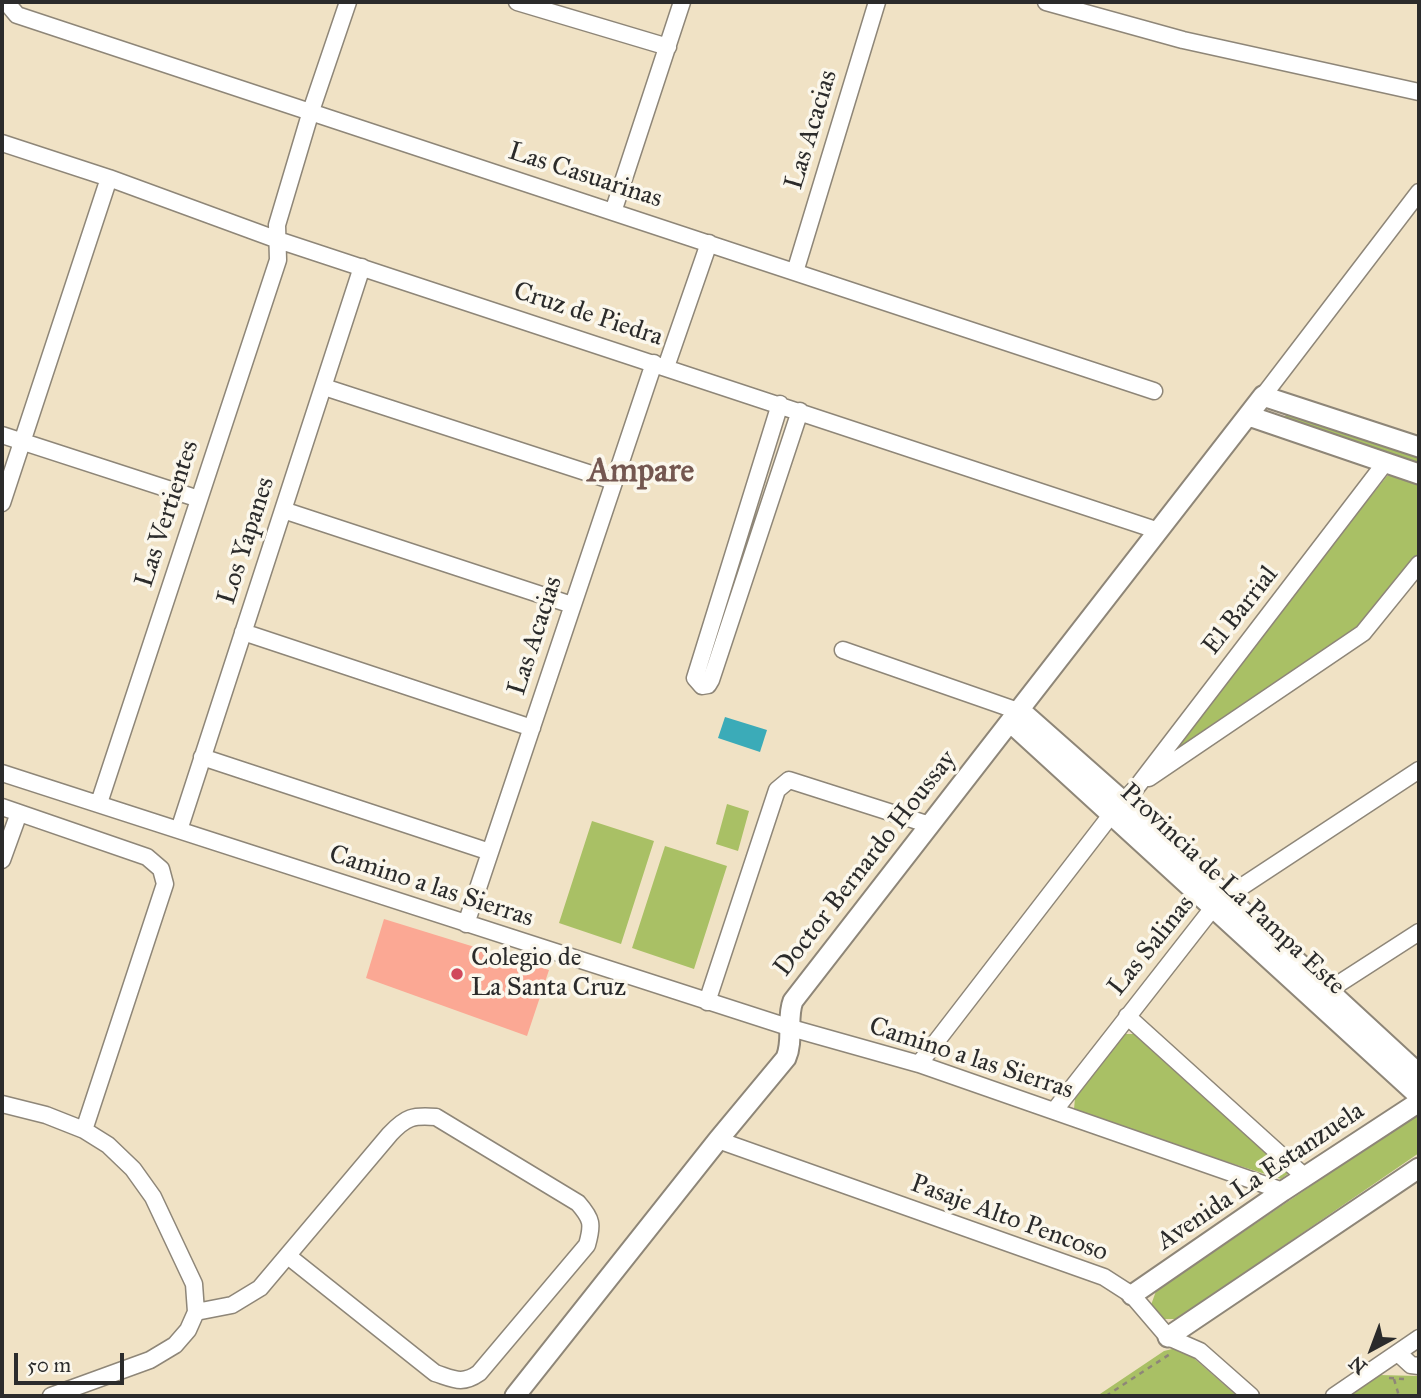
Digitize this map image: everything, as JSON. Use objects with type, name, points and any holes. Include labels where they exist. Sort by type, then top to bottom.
[{"type":"street","name":"Las Casuarinas","points":[[6,2],[17,15],[1154,391]]},
{"type":"street","name":"Las Vertientes","points":[[99,803],[278,260],[277,225],[311,111],[348,2]]},
{"type":"street","points":[[517,2],[668,47]]},
{"type":"street","points":[[613,212],[682,2]]},
{"type":"street","name":"Las Acacias","points":[[795,272],[877,2]]},
{"type":"street","points":[[1046,2],[1183,40],[1419,92]]},
{"type":"street","name":"Cruz de Piedra","points":[[2,143],[109,178],[278,240],[1159,531]]},
{"type":"street","points":[[2,503],[109,178]]},
{"type":"street","name":"Doctor Bernardo Houssay","points":[[515,1396],[786,1058],[791,1028],[789,1011],[793,1001],[1419,192]]},
{"type":"street","name":"Las Acacias","points":[[466,924],[613,481],[709,243]]},
{"type":"street","name":"Los Yapanes","points":[[178,830],[362,267]]},
{"type":"street","points":[[324,387],[613,481]]},
{"type":"street","points":[[780,404],[695,678],[702,686],[708,685],[711,680],[800,411]]},
{"type":"street","points":[[1256,406],[1419,447]]},
{"type":"street","points":[[1256,406],[1385,463],[1419,474]]},
{"type":"street","points":[[2,435],[200,499]]},
{"type":"street","name":"El Barrial","points":[[919,1064],[1385,463]]},
{"type":"street","points":[[283,510],[572,606]]},
{"type":"street","name":"El Barrial","points":[[1124,801],[1363,633],[1419,564]]},
{"type":"street","points":[[243,632],[531,728]]},
{"type":"street","name":"Provincia de La Pampa Este","points":[[843,650],[1016,714],[1124,801],[1219,903],[1419,1096]]},
{"type":"street","points":[[202,757],[490,852]]},
{"type":"street","name":"Las Salinas","points":[[1054,1111],[1219,903],[1419,770]]},
{"type":"street","name":"Camino a las Sierras","points":[[2,773],[707,1002],[919,1064],[1283,1191]]},
{"type":"street","points":[[707,1002],[777,790],[789,780],[930,825]]},
{"type":"street","points":[[2,807],[148,857],[161,869],[165,884],[84,1130]]},
{"type":"street","points":[[2,860],[19,813]]},
{"type":"street","name":"Provincia de La Pampa Este","points":[[1219,903],[1329,990],[1419,1074]]},
{"type":"street","points":[[1329,990],[1419,932]]},
{"type":"street","points":[[1127,1016],[1305,1177]]},
{"type":"street","name":"Avenida La Estanzuela","points":[[1132,1296],[1283,1191],[1419,1102]]},
{"type":"street","points":[[2,1104],[47,1115],[84,1130],[108,1145],[133,1169],[153,1197],[194,1284],[196,1312],[188,1330],[175,1345],[158,1355],[51,1396]]},
{"type":"street","points":[[196,1312],[232,1305],[260,1288],[390,1133],[403,1120],[419,1115],[436,1117],[578,1203],[589,1217],[592,1230],[587,1245],[479,1373],[470,1380],[457,1381],[435,1373],[288,1256]]},
{"type":"street","name":"Pasaje Alto Pencoso","points":[[718,1140],[1104,1277],[1132,1296],[1168,1337],[1200,1351],[1251,1396]]},
{"type":"street","points":[[1168,1337],[1419,1168]]},
{"type":"street","points":[[1334,1396],[1419,1338]]},
{"type":"street","points":[[1398,1353],[1411,1364],[1419,1366]]},
{"type":"path","points":[[1106,1396],[1163,1358],[1178,1354]]},
{"type":"path","points":[[1394,1378],[1401,1396],[1419,1396]]},
{"type":"path","points":[[1381,1379],[1406,1379]]},
{"type":"green space","points":[[1287,411],[1419,454],[1419,465],[1284,420]]},
{"type":"green space","points":[[1396,473],[1419,481],[1419,554],[1363,624],[1182,749],[1176,747],[1175,743],[1387,476]]},
{"type":"green space","points":[[727,804],[749,811],[738,851],[716,844]]},
{"type":"green space","points":[[592,821],[654,841],[621,944],[559,923]]},
{"type":"green space","points":[[665,846],[727,866],[694,969],[632,948]]},
{"type":"green space","points":[[1124,1034],[1134,1034],[1289,1173],[1281,1179],[1082,1116],[1074,1109],[1075,1098]]},
{"type":"green space","points":[[1417,1114],[1419,1153],[1177,1319],[1160,1319],[1151,1305],[1156,1291]]},
{"type":"green space","points":[[1176,1348],[1187,1352],[1237,1396],[1097,1396],[1164,1351]]},
{"type":"green space","points":[[1379,1375],[1419,1376],[1419,1396],[1347,1396]]},
{"type":"water","points":[[725,717],[767,730],[760,752],[718,738]]},
{"type":"building","name":"Colegio de La Santa Cruz","points":[[384,919],[549,970],[527,1036],[366,978]]},
{"type":"place","name":"Colegio de La Santa Cruz","points":[[457,974]]},
{"type":"district","name":"Ampare","points":[[641,473]]}]
